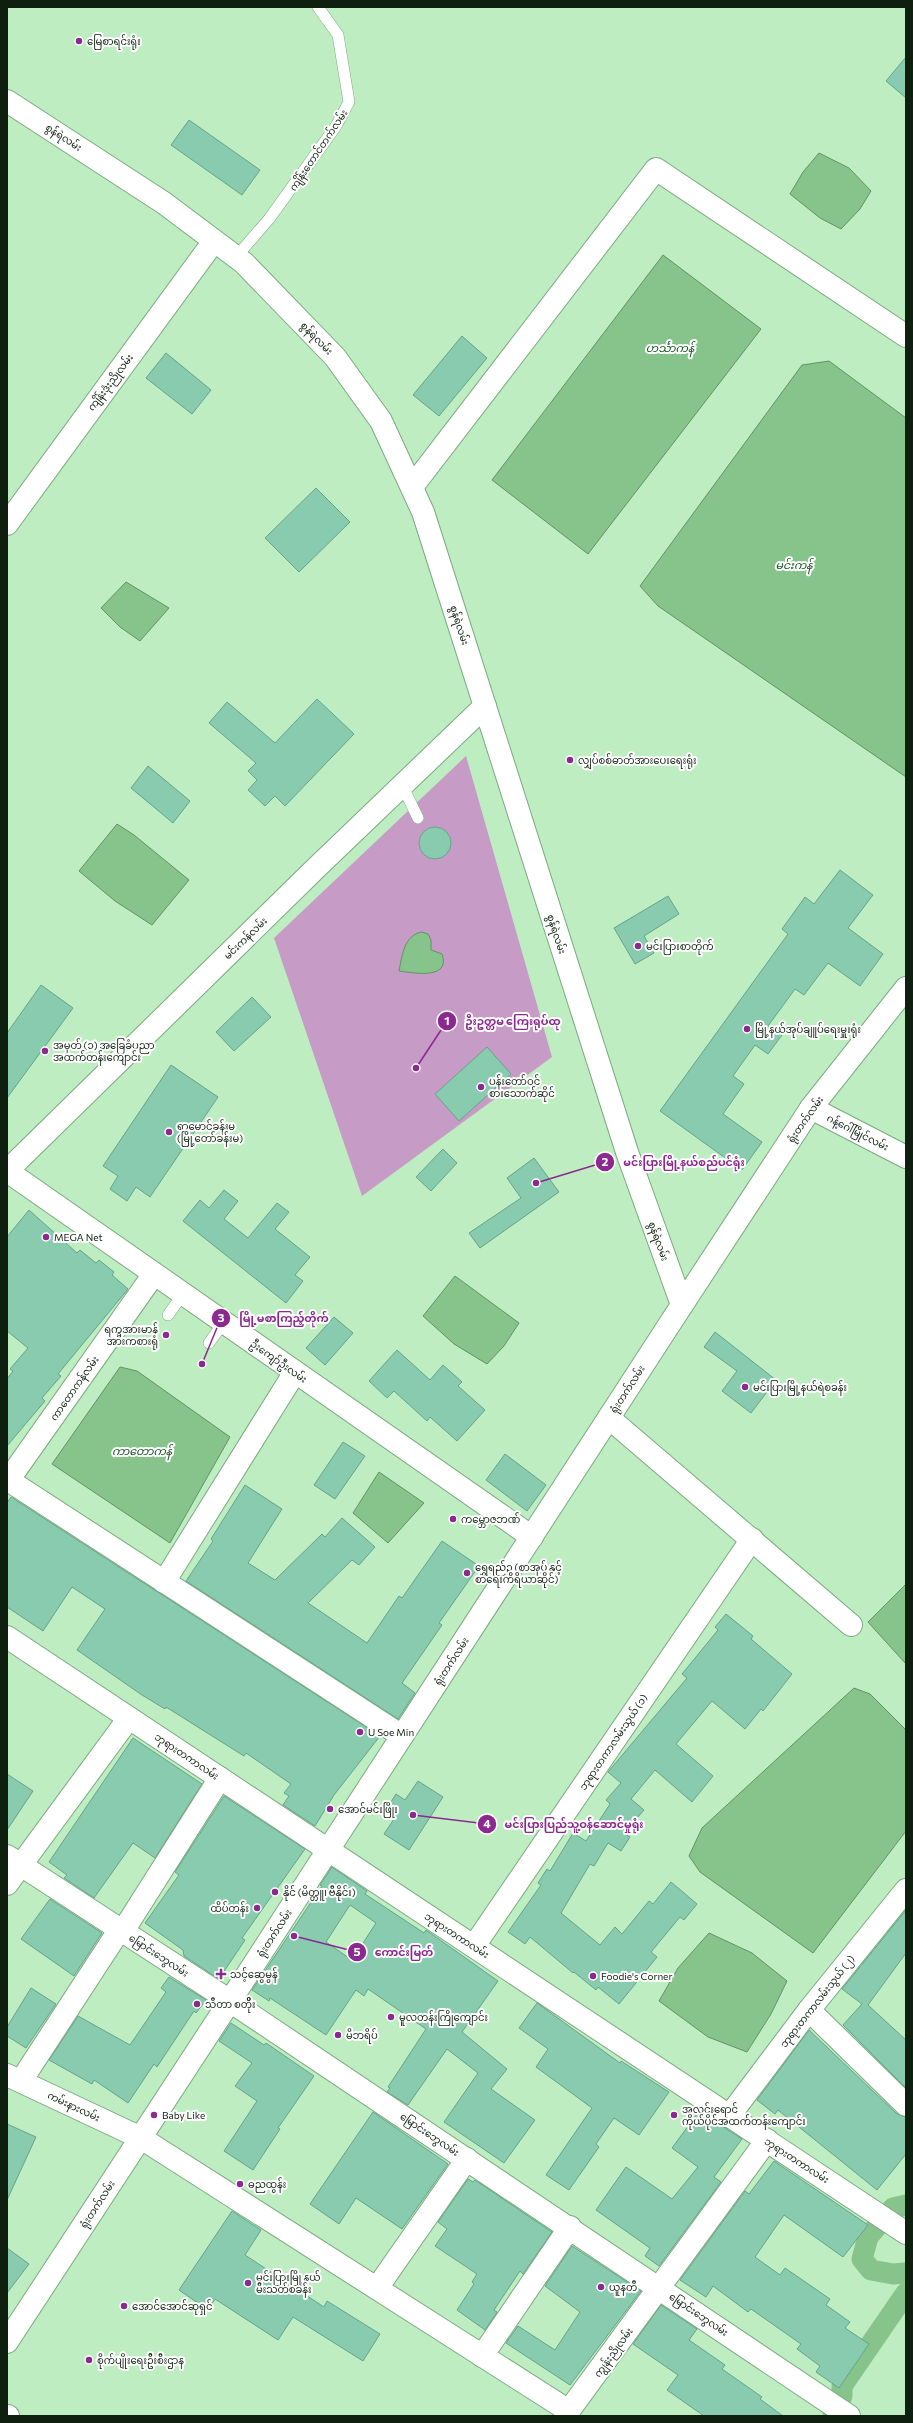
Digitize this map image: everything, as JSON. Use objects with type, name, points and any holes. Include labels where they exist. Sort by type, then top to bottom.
[{"type":"street","name":"စွန်ရဲလမ်း","points":[[7,101],[164,203],[236,258],[335,357],[381,421],[412,487],[485,706],[627,1152],[682,1305]]},
{"type":"street","points":[[412,487],[656,169],[906,336]]},
{"type":"street","name":"ကျိန်းဒုံးညိုလမ်း","points":[[7,524],[214,241]]},
{"type":"street","name":"မင်းကန်လမ်း","points":[[7,1171],[402,785],[485,706]]},
{"type":"street","name":"ရုံးတက်လမ်း","points":[[7,2342],[811,1108],[906,988]]},
{"type":"street","name":"ဂန့်ဂေါ်မြိုင်လမ်း","points":[[811,1108],[906,1157]]},
{"type":"street","name":"ဦးကျော်ဦးလမ်း","points":[[7,1171],[532,1537]]},
{"type":"street","name":"ကာတောကန်လမ်း","points":[[8,1481],[154,1274]]},
{"type":"street","points":[[164,1582],[295,1372]]},
{"type":"street","points":[[609,1418],[752,1539],[851,1626]]},
{"type":"street","points":[[8,1481],[402,1736]]},
{"type":"street","name":"ဘုရားတကာလမ်းသွယ် (၁)","points":[[474,1946],[752,1539]]},
{"type":"street","name":"ဘုရားတကာလမ်း","points":[[7,1637],[862,2202],[905,2233]]},
{"type":"street","points":[[7,1884],[15,1861],[129,1718]]},
{"type":"street","points":[[14,2078],[121,1930],[220,1778]]},
{"type":"street","name":"မြောင်းဘွေလမ်း","points":[[15,1861],[230,2000],[660,2287],[848,2415]]},
{"type":"street","name":"ဘုရားတကာလမ်းသွယ် (၂)","points":[[730,2115],[808,2010],[906,1890]]},
{"type":"street","points":[[808,2010],[906,2105]]},
{"type":"street","name":"ကမ်းနားလမ်း","points":[[14,2078],[141,2138],[482,2356],[567,2414]]},
{"type":"street","name":"ကျွန်းညိုလမ်း","points":[[567,2414],[767,2140]]},
{"type":"street","points":[[377,2288],[467,2159]]},
{"type":"street","points":[[482,2356],[570,2227]]},
{"type":"lane","name":"ကျိန်းတောင်တက်လမ်း","points":[[236,258],[270,219],[336,126],[349,102],[338,35],[318,7]]},
{"type":"lane","points":[[402,785],[418,818]]},
{"type":"lane","points":[[168,1315],[183,1294]]},
{"type":"lane","points":[[209,1343],[224,1322]]},
{"type":"shaded area","points":[[466,756],[552,1057],[362,1196],[274,938]]},
{"type":"water","points":[[819,153],[849,168],[871,191],[860,209],[841,229],[820,218],[790,194],[803,172]]},
{"type":"water","name":"ဟင်္သာကန်","points":[[663,255],[761,329],[588,554],[492,480]]},
{"type":"water","name":"မင်းကန်","points":[[829,361],[906,418],[906,777],[658,606],[640,586],[802,365]]},
{"type":"water","points":[[126,582],[169,608],[140,641],[120,627],[101,608]]},
{"type":"water","points":[[117,824],[134,835],[189,880],[152,925],[115,901],[79,871]]},
{"type":"water","points":[[422,932],[428,934],[431,940],[431,950],[442,954],[443,962],[441,968],[430,973],[399,971],[405,947],[411,937]]},
{"type":"water","points":[[455,1276],[519,1323],[504,1346],[487,1364],[454,1344],[423,1316]]},
{"type":"water","name":"ကာတောကန်","points":[[120,1367],[137,1371],[230,1437],[170,1543],[52,1464]]},
{"type":"water","points":[[379,1472],[424,1503],[388,1543],[353,1513]]},
{"type":"water","points":[[906,1584],[906,1664],[868,1622]]},
{"type":"water","points":[[854,1688],[870,1694],[906,1730],[906,1831],[813,1953],[700,1872],[689,1856],[702,1828]]},
{"type":"water","points":[[709,1933],[752,1953],[787,1981],[771,2014],[747,2052],[708,2037],[659,2001],[678,1968]]},
{"type":"building","points":[[906,57],[906,98],[886,81]]},
{"type":"building","points":[[189,120],[260,170],[242,195],[171,145]]},
{"type":"building","points":[[462,336],[487,358],[439,416],[413,395]]},
{"type":"building","points":[[166,353],[211,390],[192,414],[146,378]]},
{"type":"building","points":[[316,488],[350,522],[299,572],[265,538]]},
{"type":"building","points":[[317,699],[354,734],[285,806],[275,796],[265,806],[248,790],[257,780],[248,771],[256,763],[209,723],[227,702],[275,743]]},
{"type":"building","points":[[148,766],[190,801],[173,823],[131,788]]},
{"type":"building","points":[[435,827],[441,828],[448,834],[451,843],[450,849],[444,856],[435,859],[429,858],[422,852],[419,843],[420,837],[426,830]]},
{"type":"building","points":[[840,870],[873,895],[848,928],[883,954],[860,986],[828,963],[804,995],[795,989],[768,1026],[782,1035],[768,1054],[755,1045],[733,1076],[744,1084],[723,1114],[762,1142],[742,1170],[660,1111],[788,934],[782,929],[805,897],[814,904]]},
{"type":"building","points":[[668,896],[679,914],[644,936],[654,953],[635,964],[614,928]]},
{"type":"building","points":[[41,985],[73,1008],[7,1098],[7,1033]]},
{"type":"building","points":[[252,997],[271,1017],[234,1051],[216,1032]]},
{"type":"building","points":[[487,1047],[511,1074],[459,1121],[435,1094]]},
{"type":"building","points":[[171,1065],[218,1097],[150,1197],[136,1187],[127,1201],[110,1189],[118,1176],[103,1166]]},
{"type":"building","points":[[443,1149],[457,1163],[431,1191],[416,1177]]},
{"type":"building","points":[[534,1158],[559,1192],[480,1248],[469,1233],[521,1198],[507,1178]]},
{"type":"building","points":[[224,1190],[238,1201],[224,1219],[248,1238],[277,1203],[289,1212],[275,1229],[310,1257],[295,1275],[303,1281],[286,1303],[183,1221],[200,1200],[209,1208]]},
{"type":"building","points":[[29,1210],[77,1253],[80,1250],[96,1263],[99,1260],[114,1272],[112,1275],[128,1289],[58,1374],[61,1376],[42,1398],[45,1401],[7,1446],[7,1379],[13,1371],[10,1369],[28,1348],[7,1331],[7,1237]]},
{"type":"building","points":[[334,1317],[353,1333],[325,1365],[306,1348]]},
{"type":"building","points":[[715,1332],[776,1380],[751,1413],[722,1391],[737,1371],[704,1347]]},
{"type":"building","points":[[397,1350],[430,1380],[443,1365],[462,1382],[458,1386],[485,1410],[457,1441],[430,1417],[427,1421],[394,1391],[387,1398],[369,1381]]},
{"type":"building","points":[[343,1442],[365,1456],[335,1499],[314,1485]]},
{"type":"building","points":[[505,1454],[546,1485],[527,1511],[486,1480]]},
{"type":"building","points":[[245,1485],[282,1509],[248,1563],[275,1580],[322,1534],[325,1537],[342,1518],[375,1547],[359,1565],[352,1560],[308,1603],[367,1643],[399,1596],[402,1598],[442,1541],[479,1566],[439,1623],[442,1625],[402,1683],[415,1693],[398,1719],[186,1581],[213,1541],[211,1539]]},
{"type":"building","points":[[11,1497],[380,1736],[334,1795],[315,1826],[283,1805],[289,1796],[284,1793],[291,1784],[246,1753],[244,1756],[166,1707],[165,1709],[142,1695],[77,1650],[105,1609],[72,1587],[43,1631],[7,1607],[7,1503]]},
{"type":"building","points":[[726,1614],[753,1636],[751,1639],[792,1674],[763,1711],[761,1709],[745,1729],[712,1701],[676,1744],[713,1776],[692,1802],[655,1770],[631,1799],[644,1810],[624,1833],[630,1837],[621,1851],[608,1843],[594,1866],[590,1864],[561,1913],[600,1945],[615,1927],[622,1934],[649,1901],[653,1904],[671,1882],[697,1904],[684,1920],[680,1917],[651,1952],[657,1957],[619,2004],[598,1987],[596,1990],[574,1972],[573,1973],[530,1937],[525,1944],[508,1932],[541,1885],[538,1883],[547,1869],[550,1871],[573,1833],[586,1841],[610,1804],[606,1800],[621,1783],[608,1772],[687,1678],[682,1674],[718,1630],[715,1627]]},
{"type":"building","points":[[133,1738],[202,1784],[155,1858],[133,1843],[94,1898],[64,1878],[67,1875],[49,1862]]},
{"type":"building","points":[[7,1774],[33,1791],[7,1830]]},
{"type":"building","points":[[418,1781],[443,1797],[409,1850],[384,1834],[396,1816],[386,1810],[396,1794],[405,1800]]},
{"type":"building","points":[[224,1796],[305,1849],[242,1938],[245,1940],[219,1979],[184,1956],[183,1950],[145,1923],[179,1875],[175,1872]]},
{"type":"building","points":[[332,1867],[367,1891],[365,1894],[424,1933],[426,1930],[498,1981],[462,2032],[507,2069],[491,2089],[535,2120],[504,2163],[444,2122],[478,2073],[447,2049],[408,2105],[387,2092],[390,2088],[388,2087],[426,2029],[368,1989],[364,1996],[356,1990],[326,2035],[270,1998],[269,2001],[252,1990],[322,1886],[320,1885]],"holes":[[[350,1905],[376,1923],[352,1960],[326,1942]]]},
{"type":"building","points":[[50,1899],[102,1933],[74,1976],[21,1939]]},
{"type":"building","points":[[906,1910],[906,1953],[868,2005],[906,2040],[906,2088],[843,2025],[862,2004],[842,1989]]},
{"type":"building","points":[[169,1977],[206,2000],[196,2013],[194,2011],[157,2067],[154,2064],[128,2103],[94,2080],[92,2084],[49,2060],[78,2016],[130,2045],[166,1992],[161,1988]]},
{"type":"building","points":[[31,1988],[56,2004],[26,2048],[7,2036],[7,2027]]},
{"type":"building","points":[[537,2003],[620,2063],[621,2061],[669,2092],[639,2135],[614,2118],[596,2144],[599,2147],[569,2190],[546,2175],[592,2108],[536,2067],[548,2049],[519,2028]]},
{"type":"building","points":[[231,2023],[264,2045],[266,2043],[314,2076],[278,2128],[280,2129],[253,2170],[224,2151],[257,2101],[235,2086],[252,2063],[219,2041]]},
{"type":"building","points":[[809,2030],[897,2114],[906,2117],[906,2154],[877,2190],[778,2110],[775,2114],[757,2100]]},
{"type":"building","points":[[699,2111],[742,2139],[714,2177],[721,2182],[659,2266],[645,2256],[650,2248],[596,2210],[626,2167],[672,2199],[698,2167],[672,2148]]},
{"type":"building","points":[[373,2112],[448,2164],[402,2229],[356,2198],[339,2224],[310,2204]]},
{"type":"building","points":[[7,2124],[36,2137],[7,2200]]},
{"type":"building","points":[[774,2161],[868,2225],[843,2257],[784,2215],[755,2257],[780,2275],[785,2268],[830,2299],[826,2305],[850,2322],[845,2328],[869,2344],[839,2388],[816,2372],[820,2366],[797,2349],[801,2344],[751,2309],[748,2312],[713,2286],[706,2297],[680,2280],[745,2191],[749,2194]]},
{"type":"building","points":[[468,2179],[473,2182],[475,2180],[552,2232],[523,2274],[520,2271],[494,2310],[497,2312],[485,2330],[457,2310],[474,2284],[472,2282],[477,2274],[435,2246],[447,2229],[438,2222]]},
{"type":"building","points":[[232,2211],[261,2230],[245,2255],[324,2307],[327,2301],[380,2334],[363,2361],[293,2317],[278,2340],[215,2299],[208,2310],[179,2290]]},
{"type":"building","points":[[572,2246],[641,2291],[570,2385],[506,2343],[518,2326],[555,2350],[580,2312],[545,2286]]},
{"type":"building","points":[[7,2248],[29,2264],[7,2293]]},
{"type":"building","points":[[661,2305],[697,2329],[689,2340],[725,2365],[722,2369],[762,2397],[760,2399],[783,2416],[704,2416],[667,2390],[678,2375],[633,2344]]},
{"type":"waterway","points":[[906,2205],[893,2208],[868,2237],[862,2259],[871,2270],[893,2274],[906,2273]]},
{"type":"waterway","points":[[833,2416],[842,2396],[842,2386],[906,2293]]},
{"type":"place","name":"မြေစာရင်းရုံး","points":[[79,41]]},
{"type":"place","name":"လျှပ်စစ်ဓာတ်အားပေးရေးရုံး","points":[[570,760]]},
{"type":"place","name":"မင်းပြားစာတိုက်","points":[[638,946]]},
{"type":"place","name":"မြို့နယ်အုပ်ချူပ်ရေးမှူးရုံး","points":[[747,1029]]},
{"type":"place","name":"အမှတ် (၁) အခြေခံပညာ အထက်တန်းကျောင်း","points":[[45,1051]]},
{"type":"place","name":"ဦးဥတ္တမ ကြေးရုပ်ထု","points":[[416,1068]]},
{"type":"place","name":"ပန်းတော်ဝင် စားသောက်ဆိုင်","points":[[481,1087]]},
{"type":"place","name":"ရာမောင်ခန်းမ (မြို့တော်ခန်းမ)","points":[[169,1132]]},
{"type":"place","name":"မင်းပြားမြို့နယ်စည်ပင်ရုံး","points":[[536,1183]]},
{"type":"place","name":"MEGA Net","points":[[46,1237]]},
{"type":"place","name":"ရက္ခအားမာန် အားကစားရုံ","points":[[166,1335]]},
{"type":"place","name":"မြို့မစာကြည့်တိုက်","points":[[202,1364]]},
{"type":"place","name":"မင်းပြားမြို့နယ်ရဲစခန်း","points":[[745,1387]]},
{"type":"place","name":"ကမ္ဘောဇဘဏ်","points":[[453,1519]]},
{"type":"place","name":"ရွှေရည်ဥ (စာအုပ် နှင့် စာရေးကိရိယာဆိုင်)","points":[[467,1573]]},
{"type":"place","name":"U Soe Min","points":[[360,1732]]},
{"type":"place","name":"အောင်မင်းဖြိုး","points":[[330,1809]]},
{"type":"place","name":"မင်းပြားပြည်သူ့ဝန်ဆောင်မှုရုံး","points":[[413,1815]]},
{"type":"place","name":"နိုင် (မိတ္တူ၊ ဗီနိုင်း)","points":[[275,1892]]},
{"type":"place","name":"ထိပ်တန်း","points":[[257,1908]]},
{"type":"place","name":"ကောင်းမြတ်","points":[[294,1936]]},
{"type":"place","name":"သင့်ဆွေမွန်","points":[[221,1974]]},
{"type":"place","name":"Foodie's Corner","points":[[593,1976]]},
{"type":"place","name":"သီတာ စတိိုး","points":[[197,2004]]},
{"type":"place","name":"မူလတန်းကြိုကျောင်း","points":[[391,2017]]},
{"type":"place","name":"မိဘရိပ်","points":[[338,2035]]},
{"type":"place","name":"Baby Like","points":[[154,2115]]},
{"type":"place","name":"အလင်းရောင် ကိုယ်ပိုင်အထက်တန်းကျောင်း","points":[[674,2115]]},
{"type":"place","name":"ဓညထွန်း","points":[[240,2184]]},
{"type":"place","name":"မင်းပြားမြို့နယ် မီးသတ်စခန်း","points":[[248,2283]]},
{"type":"place","name":"ယူနတီ","points":[[601,2287]]},
{"type":"place","name":"အောင်အောင်ဆုရှင်","points":[[124,2306]]},
{"type":"place","name":"စိုက်ပျိုးရေးဦးစီးဌာန","points":[[89,2360]]}]
